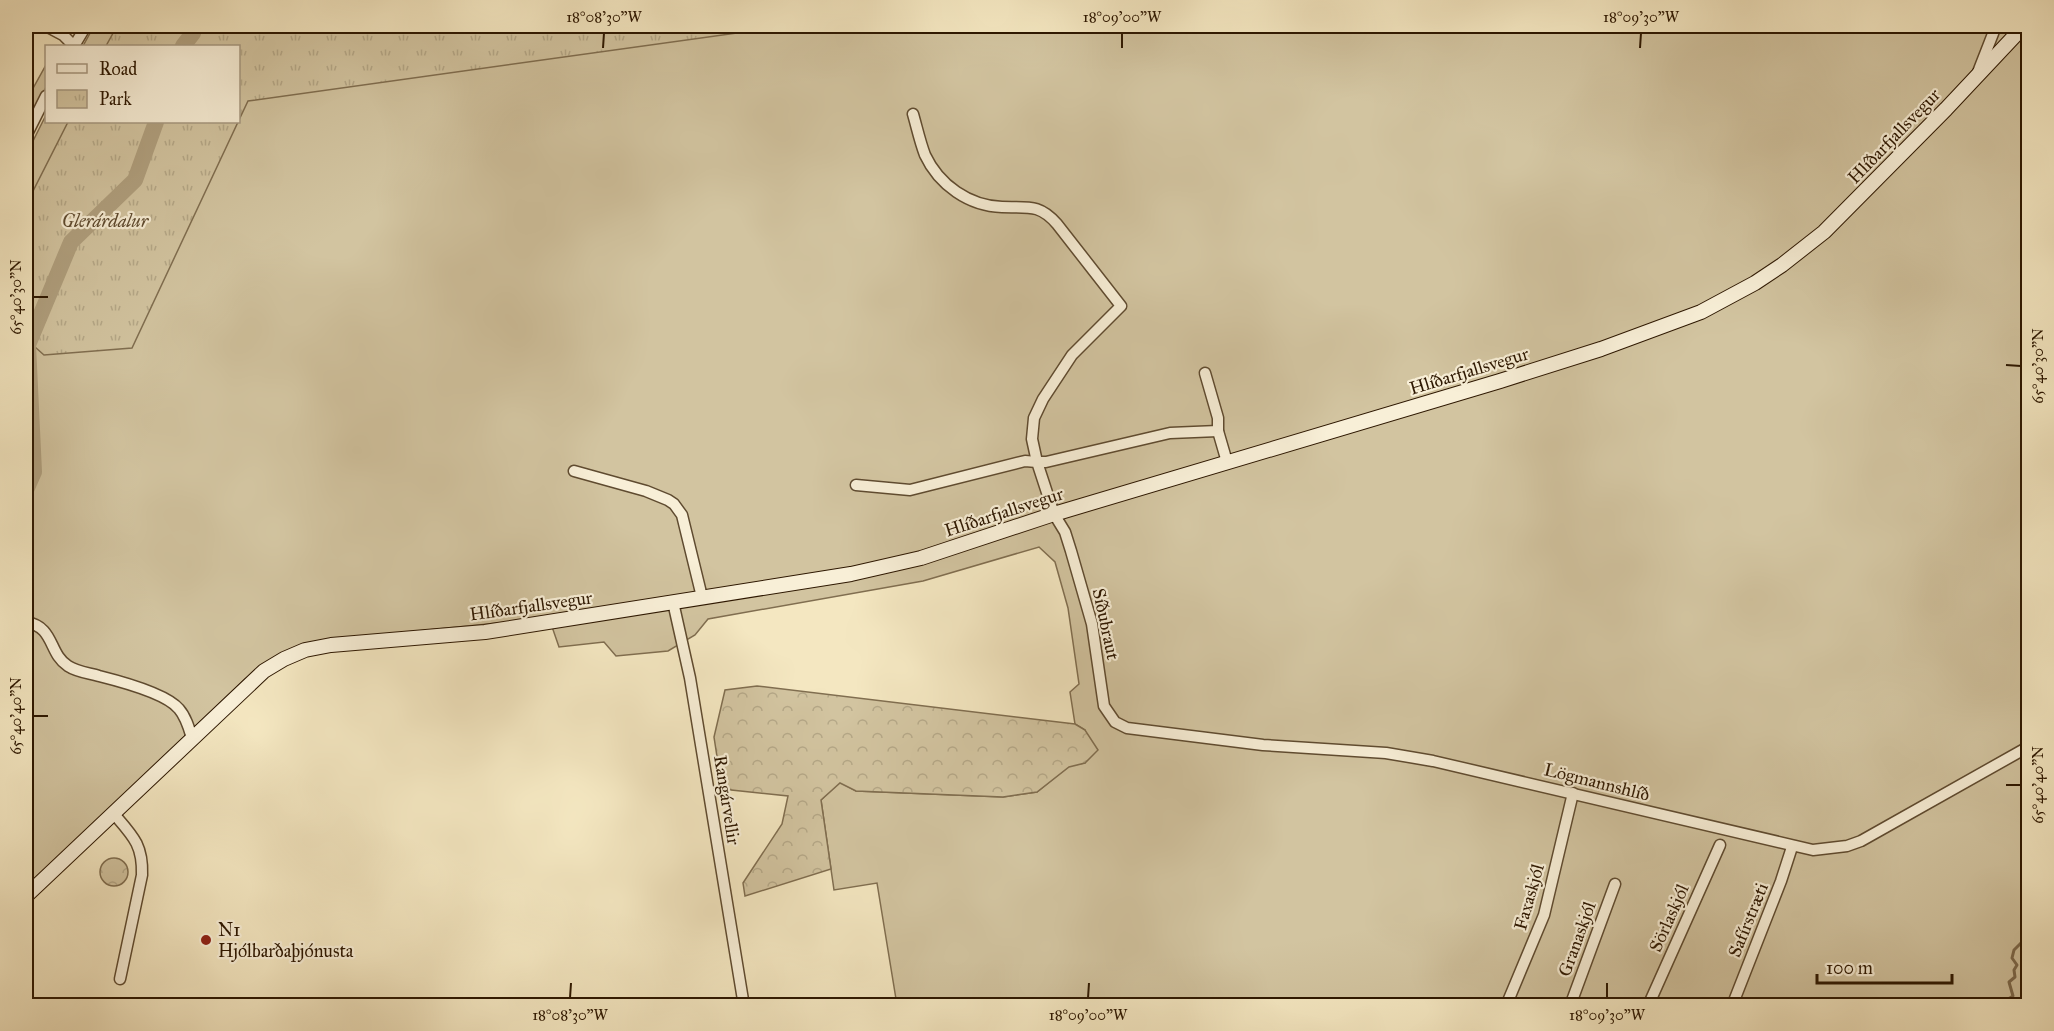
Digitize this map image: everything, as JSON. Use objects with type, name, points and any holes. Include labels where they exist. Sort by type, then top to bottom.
[{"type":"main road","name":"Hlíðarfjallsvegur","points":[[26,896],[264,671],[305,650],[331,645],[484,632],[851,574],[888,566],[960,546],[1054,514],[1601,349],[1658,330],[1701,312],[1726,300],[1782,266],[1824,232],[2024,26]]},
{"type":"street","points":[[46,26],[63,35],[73,45]]},
{"type":"street","points":[[75,45],[86,26]]},
{"type":"street","name":"Hlíðarfjallsvegur","points":[[1977,75],[1996,26]]},
{"type":"street","points":[[26,136],[45,98]]},
{"type":"street","name":"Síðubraut","points":[[913,114],[926,156],[943,181],[976,202],[994,206],[1029,206],[1048,214],[1121,306],[1072,355],[1043,399],[1034,418],[1032,439],[1054,514],[1065,532],[1092,624],[1104,706],[1115,722],[1133,729]]},
{"type":"street","points":[[1205,373],[1218,418],[1218,431],[1227,462]]},
{"type":"street","points":[[856,485],[910,490],[1025,461],[1046,462],[1170,433],[1218,431]]},
{"type":"street","points":[[574,471],[646,491],[674,504],[682,515],[702,597]]},
{"type":"street","name":"Rangárvellir","points":[[673,602],[690,678],[744,1005]]},
{"type":"street","points":[[26,622],[44,630],[58,657],[74,669],[128,684],[172,703],[184,715],[192,738]]},
{"type":"street","name":"Lögmannshlíð","points":[[1133,729],[1263,745],[1386,753],[1433,761],[1792,847],[1813,850],[1847,846],[1861,841],[2028,747]]},
{"type":"street","name":"Faxaskjól","points":[[1506,1005],[1544,915],[1573,793]]},
{"type":"street","points":[[114,814],[135,838],[139,846],[142,865],[120,979]]},
{"type":"street","name":"Sörlaskjól","points":[[1648,1005],[1720,845]]},
{"type":"street","name":"Safírstræti","points":[[1732,1005],[1792,847]]},
{"type":"street","name":"Granaskjól","points":[[1570,1005],[1615,884]]},
{"type":"green space","points":[[94,26],[2028,26],[2028,1005],[897,1005],[877,883],[834,890],[821,800],[840,782],[856,791],[1003,797],[1037,792],[1069,766],[1085,763],[1085,730],[1075,724],[1070,692],[1079,684],[1068,608],[1055,562],[1039,547],[923,581],[708,619],[695,635],[668,651],[616,656],[604,642],[559,647],[549,618],[337,639],[300,647],[245,679],[26,892],[26,155],[45,117],[45,123],[240,123],[240,45],[84,45]]},
{"type":"green space","points":[[117,26],[787,26],[248,101],[240,118],[240,45],[107,45]]},
{"type":"green space","points":[[45,67],[45,89],[26,126],[26,101]]},
{"type":"green space","name":"Glerárdalur","points":[[67,123],[238,123],[132,348],[44,355],[26,339],[26,205]]},
{"type":"green space","points":[[757,686],[1075,724],[1085,730],[1098,750],[1085,763],[1069,767],[1037,792],[1003,797],[856,791],[840,783],[821,800],[831,869],[745,896],[743,883],[782,824],[788,796],[722,789],[714,737],[725,690]]},
{"type":"green space","points":[[114,858],[124,862],[128,872],[124,882],[114,886],[104,882],[100,872],[104,862]]},
{"type":"waterway","points":[[184,45],[193,33],[195,26]]},
{"type":"waterway","points":[[26,490],[34,472],[28,345],[71,242],[135,180],[156,123]]},
{"type":"waterway","points":[[2001,1006],[2013,996],[2009,982],[2015,977],[2014,970],[2017,965],[2012,958],[2014,950],[2028,933]]},
{"type":"place","name":"N1 Hjólbarðaþjónusta","points":[[206,940]]}]
